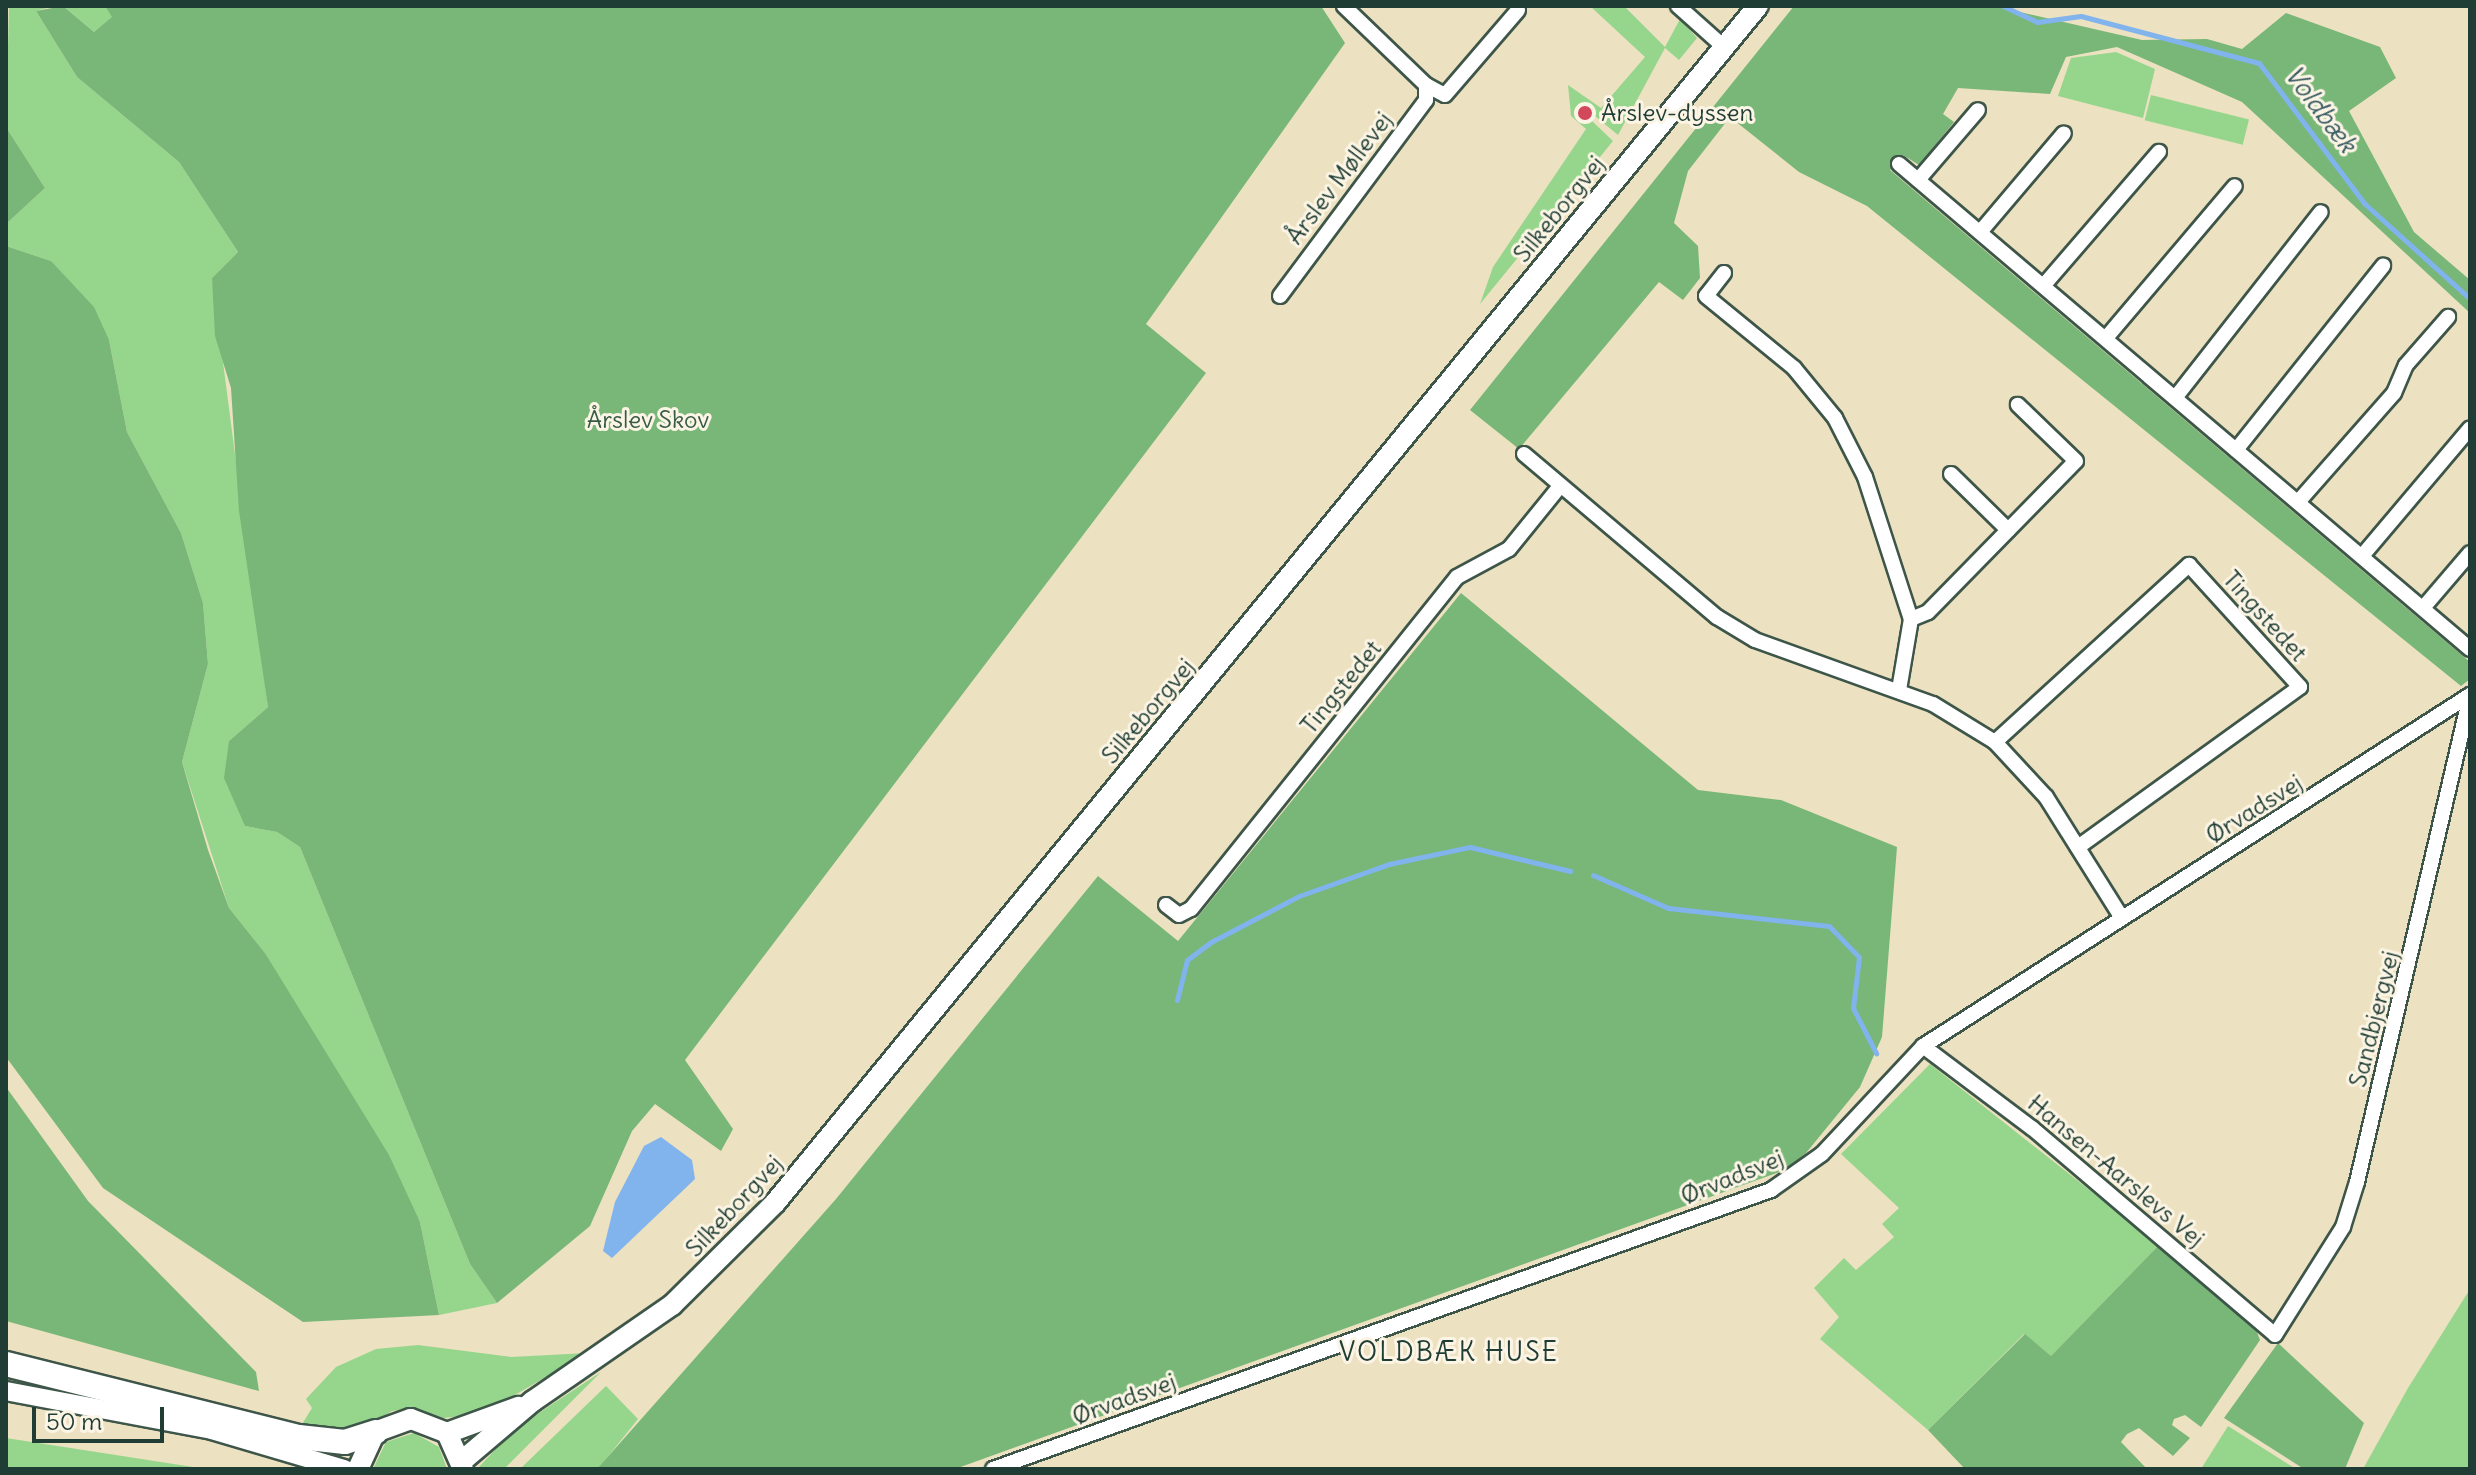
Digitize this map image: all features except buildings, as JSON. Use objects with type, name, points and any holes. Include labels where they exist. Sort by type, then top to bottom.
[{"type":"highway","points":[[6,1353],[130,1395]]},
{"type":"highway","points":[[6,1364],[331,1442],[375,1432]]},
{"type":"main road","name":"Silkeborgvej","points":[[463,1465],[533,1401],[672,1305],[784,1193],[1758,6]]},
{"type":"main road","name":"Silkeborgvej","points":[[447,1433],[533,1401]]},
{"type":"main road","points":[[358,1469],[375,1432],[411,1419],[447,1433],[463,1465]]},
{"type":"street","points":[[1344,6],[1426,85],[1445,95],[1518,10]]},
{"type":"street","points":[[1678,6],[1724,47]]},
{"type":"street","name":"Årslev Møllevej","points":[[1280,296],[1426,100],[1426,85]]},
{"type":"street","points":[[1918,180],[1978,110]]},
{"type":"street","points":[[1981,231],[2064,133]]},
{"type":"street","points":[[2044,285],[2159,152]]},
{"type":"street","points":[[1899,164],[2470,649]]},
{"type":"street","points":[[2106,338],[2235,186]]},
{"type":"street","points":[[2175,398],[2321,212]]},
{"type":"street","points":[[2236,450],[2383,266]]},
{"type":"street","points":[[1724,273],[1706,296],[1794,368],[1835,418],[1893,549],[1911,619],[1899,690]]},
{"type":"street","points":[[2298,502],[2394,393],[2406,365],[2448,317]]},
{"type":"street","points":[[1911,619],[1928,612],[2076,461],[2018,405]]},
{"type":"street","points":[[2362,556],[2470,428]]},
{"type":"street","points":[[1524,454],[1729,624],[1899,690],[1995,742],[2046,797],[2122,918]]},
{"type":"street","points":[[1951,474],[2008,530]]},
{"type":"street","name":"Tingstedet","points":[[1166,905],[1179,915],[1191,909],[1457,577],[1509,549],[1560,486]]},
{"type":"street","points":[[2423,608],[2470,553]]},
{"type":"street","name":"Tingstedet","points":[[1995,742],[2189,565],[2300,687],[2078,847]]},
{"type":"street","name":"Ørvadsvej","points":[[993,1469],[1771,1190],[1822,1154],[1923,1046],[2470,695]]},
{"type":"street","name":"Sandbjergvej","points":[[2275,1335],[2343,1227],[2357,1182],[2470,695]]},
{"type":"street","name":"Hansen-Aarslevs Vej","points":[[1923,1046],[2032,1128],[2275,1335]]},
{"type":"street","points":[[6,1391],[212,1430],[344,1469]]},
{"type":"green space","points":[[9,6],[54,6],[36,11],[77,77],[179,162],[238,252],[212,278],[268,707],[229,741],[245,826],[277,832],[300,847],[470,1264],[497,1303],[439,1315],[420,1222],[265,953],[229,908],[182,762],[208,664],[203,603],[181,533],[127,432],[109,340],[51,261],[6,246],[6,224],[45,188],[6,127]]},
{"type":"green space","points":[[63,6],[105,6],[113,17],[94,32]]},
{"type":"green space","name":"Årslev Skov","points":[[63,6],[94,32],[112,17],[105,6],[1321,6],[1345,43],[1146,324],[1206,373],[685,1060],[733,1129],[721,1151],[655,1104],[632,1131],[590,1226],[497,1303],[470,1264],[300,847],[277,832],[245,826],[224,778],[229,741],[268,707],[239,511],[231,388],[215,336],[212,278],[238,252],[179,162],[77,77],[36,11]]},
{"type":"green space","points":[[1590,6],[1624,6],[1665,47],[1680,19],[1697,38],[1679,60],[1665,48],[1618,135],[1595,116],[1592,121],[1613,141],[1480,304],[1493,267],[1586,129],[1571,116],[1568,85],[1601,108],[1645,57]]},
{"type":"green space","points":[[1794,6],[1994,6],[2142,40],[2207,39],[2242,49],[2286,13],[2380,47],[2396,78],[2349,111],[2414,232],[2470,280],[2470,313],[2242,102],[2117,47],[2066,57],[2050,94],[1958,88],[1943,114],[1954,122],[1919,165],[1903,155],[1890,170],[2470,662],[2470,679],[2461,686],[1867,206],[1799,172],[1730,117],[1688,171],[1674,223],[1698,246],[1700,278],[1683,300],[1659,282],[1519,449],[1470,410]]},
{"type":"green space","points":[[2116,52],[2155,69],[2143,118],[2058,96],[2071,58]]},
{"type":"green space","points":[[2151,95],[2249,119],[2243,145],[2145,120]]},
{"type":"green space","points":[[6,127],[45,188],[6,224]]},
{"type":"green space","points":[[6,246],[51,261],[94,307],[109,340],[127,432],[181,533],[203,603],[208,664],[182,762],[208,850],[229,908],[265,953],[389,1155],[420,1222],[439,1315],[303,1322],[103,1188],[6,1057]]},
{"type":"green space","points":[[1461,593],[1698,790],[1781,800],[1897,847],[1882,1037],[1860,1087],[1806,1153],[1785,1170],[955,1469],[597,1469],[836,1199],[1098,876],[1178,941]]},
{"type":"green space","points":[[1930,1064],[2159,1245],[2051,1356],[2024,1334],[1928,1430],[1820,1339],[1839,1317],[1814,1288],[1844,1258],[1856,1270],[1894,1237],[1882,1224],[1899,1208],[1841,1154]]},
{"type":"green space","points":[[6,1087],[88,1201],[256,1372],[259,1391],[6,1321]]},
{"type":"green space","points":[[2159,1245],[2255,1327],[2260,1340],[2201,1427],[2185,1415],[2174,1419],[2172,1425],[2190,1438],[2173,1456],[2139,1428],[2127,1434],[2121,1442],[2147,1469],[1965,1469],[1928,1430],[2025,1334],[2051,1356]]},
{"type":"green space","points":[[2470,1289],[2470,1469],[2363,1469],[2408,1388]]},
{"type":"green space","points":[[2278,1343],[2364,1423],[2345,1469],[2304,1469],[2224,1418]]},
{"type":"green space","points":[[418,1345],[511,1357],[587,1353],[482,1414],[443,1418],[413,1408],[392,1411],[360,1431],[299,1429],[312,1408],[306,1399],[336,1367],[376,1349]]},
{"type":"green space","points":[[601,1372],[504,1469],[477,1469],[516,1428]]},
{"type":"green space","points":[[606,1386],[638,1419],[598,1469],[520,1469]]},
{"type":"green space","points":[[2228,1426],[2296,1469],[2201,1469]]},
{"type":"green space","points":[[414,1433],[439,1447],[447,1469],[373,1469],[386,1442]]},
{"type":"green space","points":[[6,1438],[206,1469],[6,1469]]},
{"type":"water","points":[[661,1137],[692,1160],[695,1179],[612,1258],[603,1251],[615,1202],[644,1146]]},
{"type":"waterway","name":"Voldbæk","points":[[2003,6],[2037,22],[2081,16],[2259,63],[2365,204],[2470,299]]},
{"type":"waterway","points":[[1177,1000],[1187,960],[1211,942],[1299,896],[1389,864],[1470,847],[1570,871]]},
{"type":"waterway","points":[[1593,875],[1668,908],[1829,926],[1859,957],[1853,1008],[1876,1053]]},
{"type":"place","name":"Årslev-dyssen","points":[[1585,113]]},
{"type":"district","name":"VOLDBÆK HUSE","points":[[1449,1352]]}]
